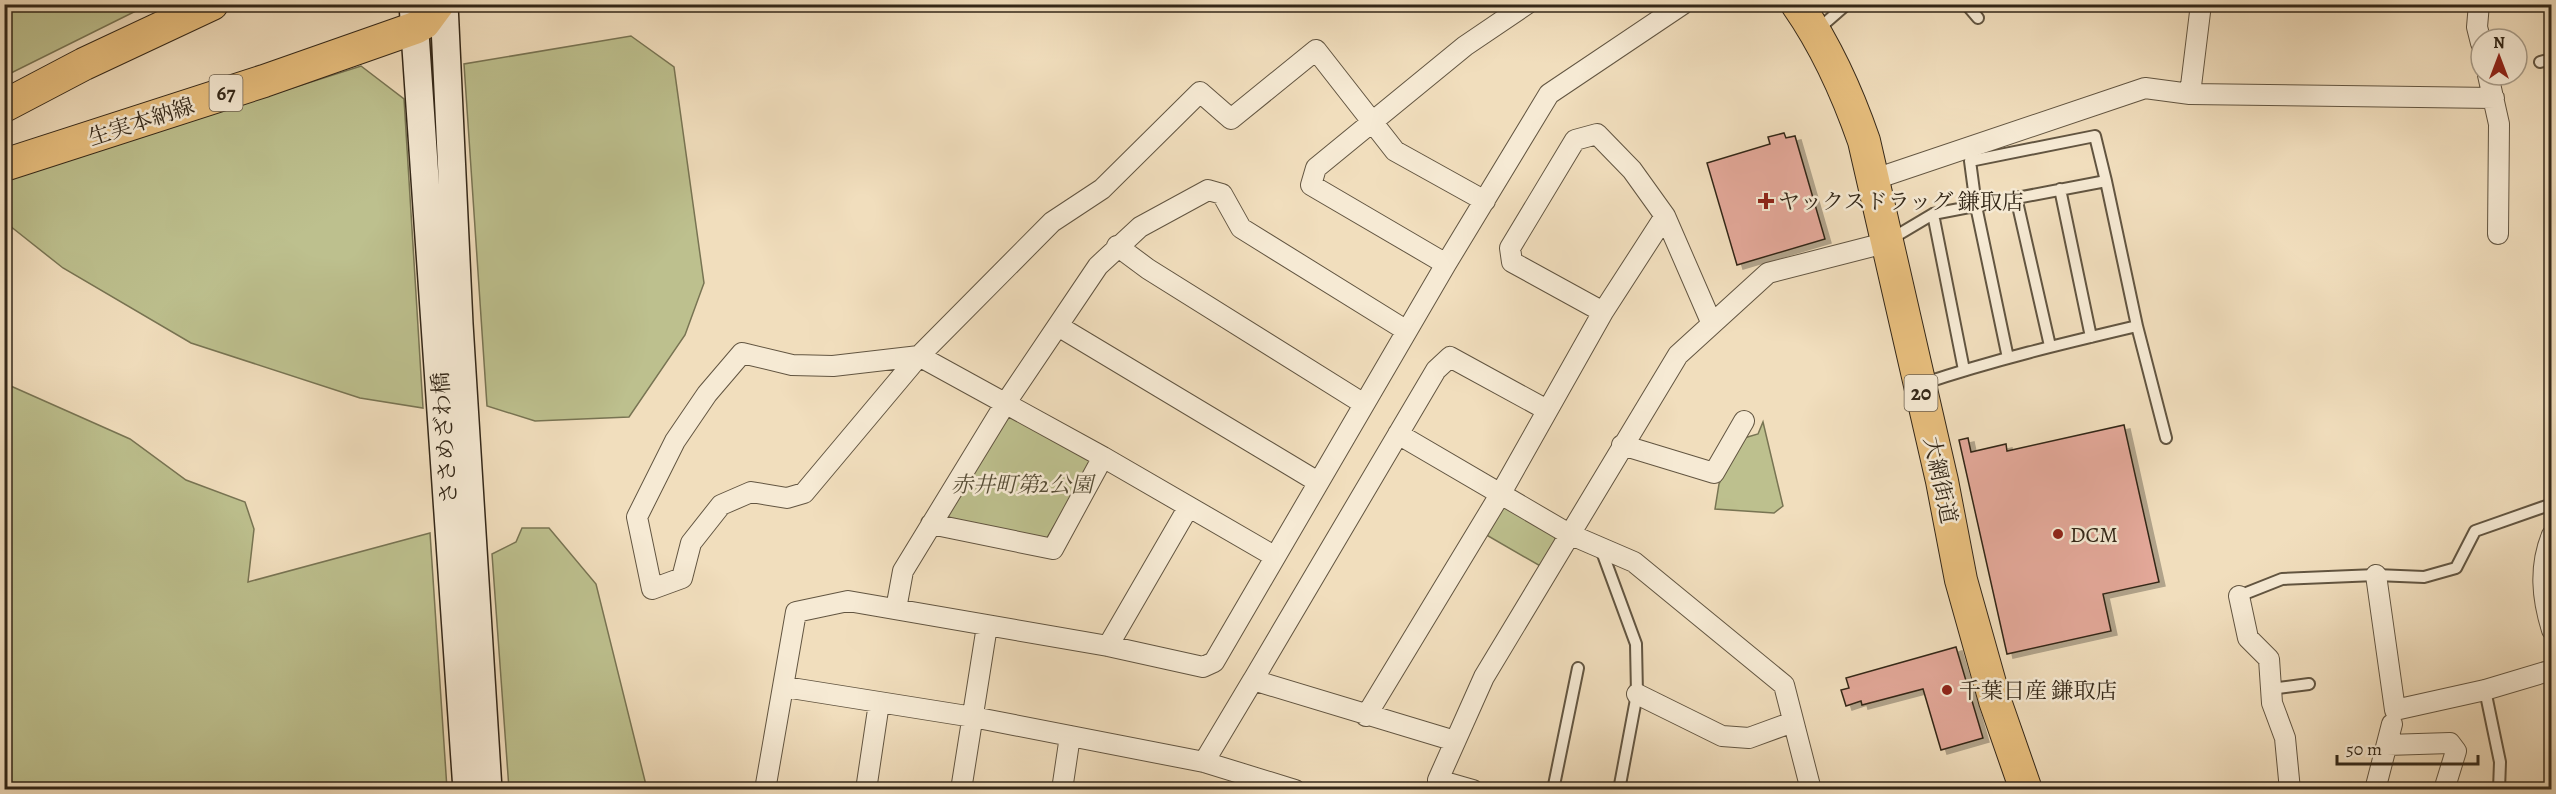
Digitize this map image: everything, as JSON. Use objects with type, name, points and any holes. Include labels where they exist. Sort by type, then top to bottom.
[{"type":"main road","points":[[4,106],[84,64],[212,4]]},
{"type":"main road","name":"生実本納線","points":[[4,165],[264,81],[414,16],[424,23],[438,4]]},
{"type":"main road","name":"大網街道","points":[[1797,4],[1816,32],[1850,98],[1864,141],[1920,385],[1961,580],[1995,701],[2026,789]]},
{"type":"street","points":[[444,4],[447,324]]},
{"type":"street","points":[[1446,264],[1311,185],[1316,168],[1465,46],[1527,4]]},
{"type":"street","points":[[765,789],[795,612],[848,601],[1108,646],[1203,667],[1214,662],[1446,264],[1549,94],[1655,11],[1683,4]]},
{"type":"street","points":[[2190,94],[2201,4]]},
{"type":"street","points":[[2477,27],[2479,4]]},
{"type":"street","points":[[414,16],[447,324]]},
{"type":"street","points":[[1274,556],[1103,457],[919,357],[833,366],[792,365],[742,353],[707,394],[675,441],[637,517],[652,589],[682,578],[692,543],[721,505],[751,492],[787,498],[804,493],[919,357],[1052,222],[1102,189],[1200,92],[1231,119],[1316,50],[1395,151],[1485,201]]},
{"type":"street","points":[[2491,87],[2499,124],[2498,234]]},
{"type":"street","points":[[1872,180],[2145,88],[2190,94],[2494,98]]},
{"type":"street","points":[[1603,312],[1512,262],[1510,248],[1575,140],[1597,134],[1632,170],[1665,216],[1713,324]]},
{"type":"street","points":[[896,609],[903,571],[1005,404],[1098,266],[1140,227],[1208,190],[1222,194],[1241,228],[1407,331]]},
{"type":"street","points":[[1366,716],[1501,493],[1603,312],[1665,216]]},
{"type":"street","points":[[1473,789],[1438,785],[1484,677],[1678,355],[1768,273],[1886,243]]},
{"type":"street","points":[[1117,246],[1148,269],[1364,404]]},
{"type":"street","name":"ささめざわ橋","points":[[447,324],[463,551]]},
{"type":"street","points":[[1058,326],[1318,482]]},
{"type":"street","points":[[1204,762],[1436,370],[1450,357],[1547,410]]},
{"type":"street","points":[[1622,446],[1713,473],[1744,421]]},
{"type":"street","points":[[1398,434],[1569,534],[1634,562],[1784,685],[1811,789]]},
{"type":"street","points":[[932,524],[1053,549],[1103,457]]},
{"type":"street","points":[[1108,646],[1188,508]]},
{"type":"street","points":[[2552,535],[2543,575],[2542,600],[2552,630]]},
{"type":"street","points":[[463,551],[467,789]]},
{"type":"street","points":[[463,551],[488,789]]},
{"type":"street","points":[[2376,575],[2395,710],[2485,690],[2552,670]]},
{"type":"street","points":[[2240,596],[2248,638],[2269,659],[2272,703],[2285,738],[2290,789]]},
{"type":"street","points":[[961,789],[987,626]]},
{"type":"street","points":[[1253,680],[1455,741]]},
{"type":"street","points":[[784,687],[973,717],[1204,762],[1295,789]]},
{"type":"street","points":[[1638,694],[1728,737],[1749,738],[1793,722]]},
{"type":"street","points":[[866,789],[879,703]]},
{"type":"street","points":[[2377,789],[2392,724]]},
{"type":"street","points":[[1062,789],[1070,736]]},
{"type":"street","points":[[2387,745],[2450,743],[2456,751],[2444,789]]},
{"type":"lane","points":[[1816,32],[1847,4]]},
{"type":"lane","points":[[1968,5],[1978,18]]},
{"type":"lane","points":[[2540,62],[2552,59]]},
{"type":"lane","points":[[2008,358],[1976,206],[1970,161],[2095,136],[2166,438]]},
{"type":"lane","points":[[1886,243],[1933,214],[2106,181]]},
{"type":"lane","points":[[2060,189],[2091,337]]},
{"type":"lane","points":[[2016,197],[2050,346]]},
{"type":"lane","points":[[1933,214],[1964,370]]},
{"type":"lane","points":[[1920,385],[2050,346],[2138,326]]},
{"type":"lane","points":[[2240,596],[2282,579],[2376,575],[2424,577],[2456,567],[2475,531],[2552,504]]},
{"type":"lane","points":[[1601,548],[1636,644],[1638,694],[1619,789]]},
{"type":"lane","points":[[1553,789],[1578,668]]},
{"type":"lane","points":[[2270,689],[2309,684]]},
{"type":"lane","points":[[2485,690],[2500,762],[2499,789]]},
{"type":"green space","points":[[5,4],[148,4],[148,5],[5,76]]},
{"type":"green space","points":[[631,36],[674,67],[704,283],[685,335],[629,417],[535,421],[487,406],[464,64]]},
{"type":"green space","points":[[361,66],[404,99],[423,408],[360,398],[191,343],[63,268],[5,222],[4,180]]},
{"type":"green space","points":[[4,383],[130,439],[186,480],[245,502],[254,529],[248,582],[430,533],[447,789],[5,789]]},
{"type":"green space","name":"赤井町第2公園","points":[[1008,415],[1093,461],[1047,538],[947,523],[944,514]]},
{"type":"green space","points":[[1763,422],[1783,506],[1774,513],[1715,509],[1719,484],[1741,439],[1758,434]]},
{"type":"green space","points":[[1505,504],[1553,532],[1556,542],[1542,567],[1483,533]]},
{"type":"green space","points":[[522,528],[549,528],[596,584],[647,789],[509,789],[492,554],[516,542]]},
{"type":"building","name":"ヤックスドラッグ 鎌取店","points":[[1784,133],[1786,138],[1795,136],[1825,239],[1737,265],[1707,163],[1770,144],[1768,137]]},
{"type":"building","points":[[2124,425],[2159,582],[2103,594],[2111,631],[2007,654],[1959,440],[1968,438],[1971,452],[2006,444],[2007,451]]},
{"type":"building","points":[[1956,647],[1983,738],[1941,750],[1923,689],[1862,705],[1861,701],[1846,706],[1841,690],[1849,688],[1846,678]]},
{"type":"place","name":"ヤックスドラッグ 鎌取店","points":[[1766,201]]},
{"type":"place","name":"DCM","points":[[2058,534]]},
{"type":"place","name":"千葉日産 鎌取店","points":[[1947,690]]}]
